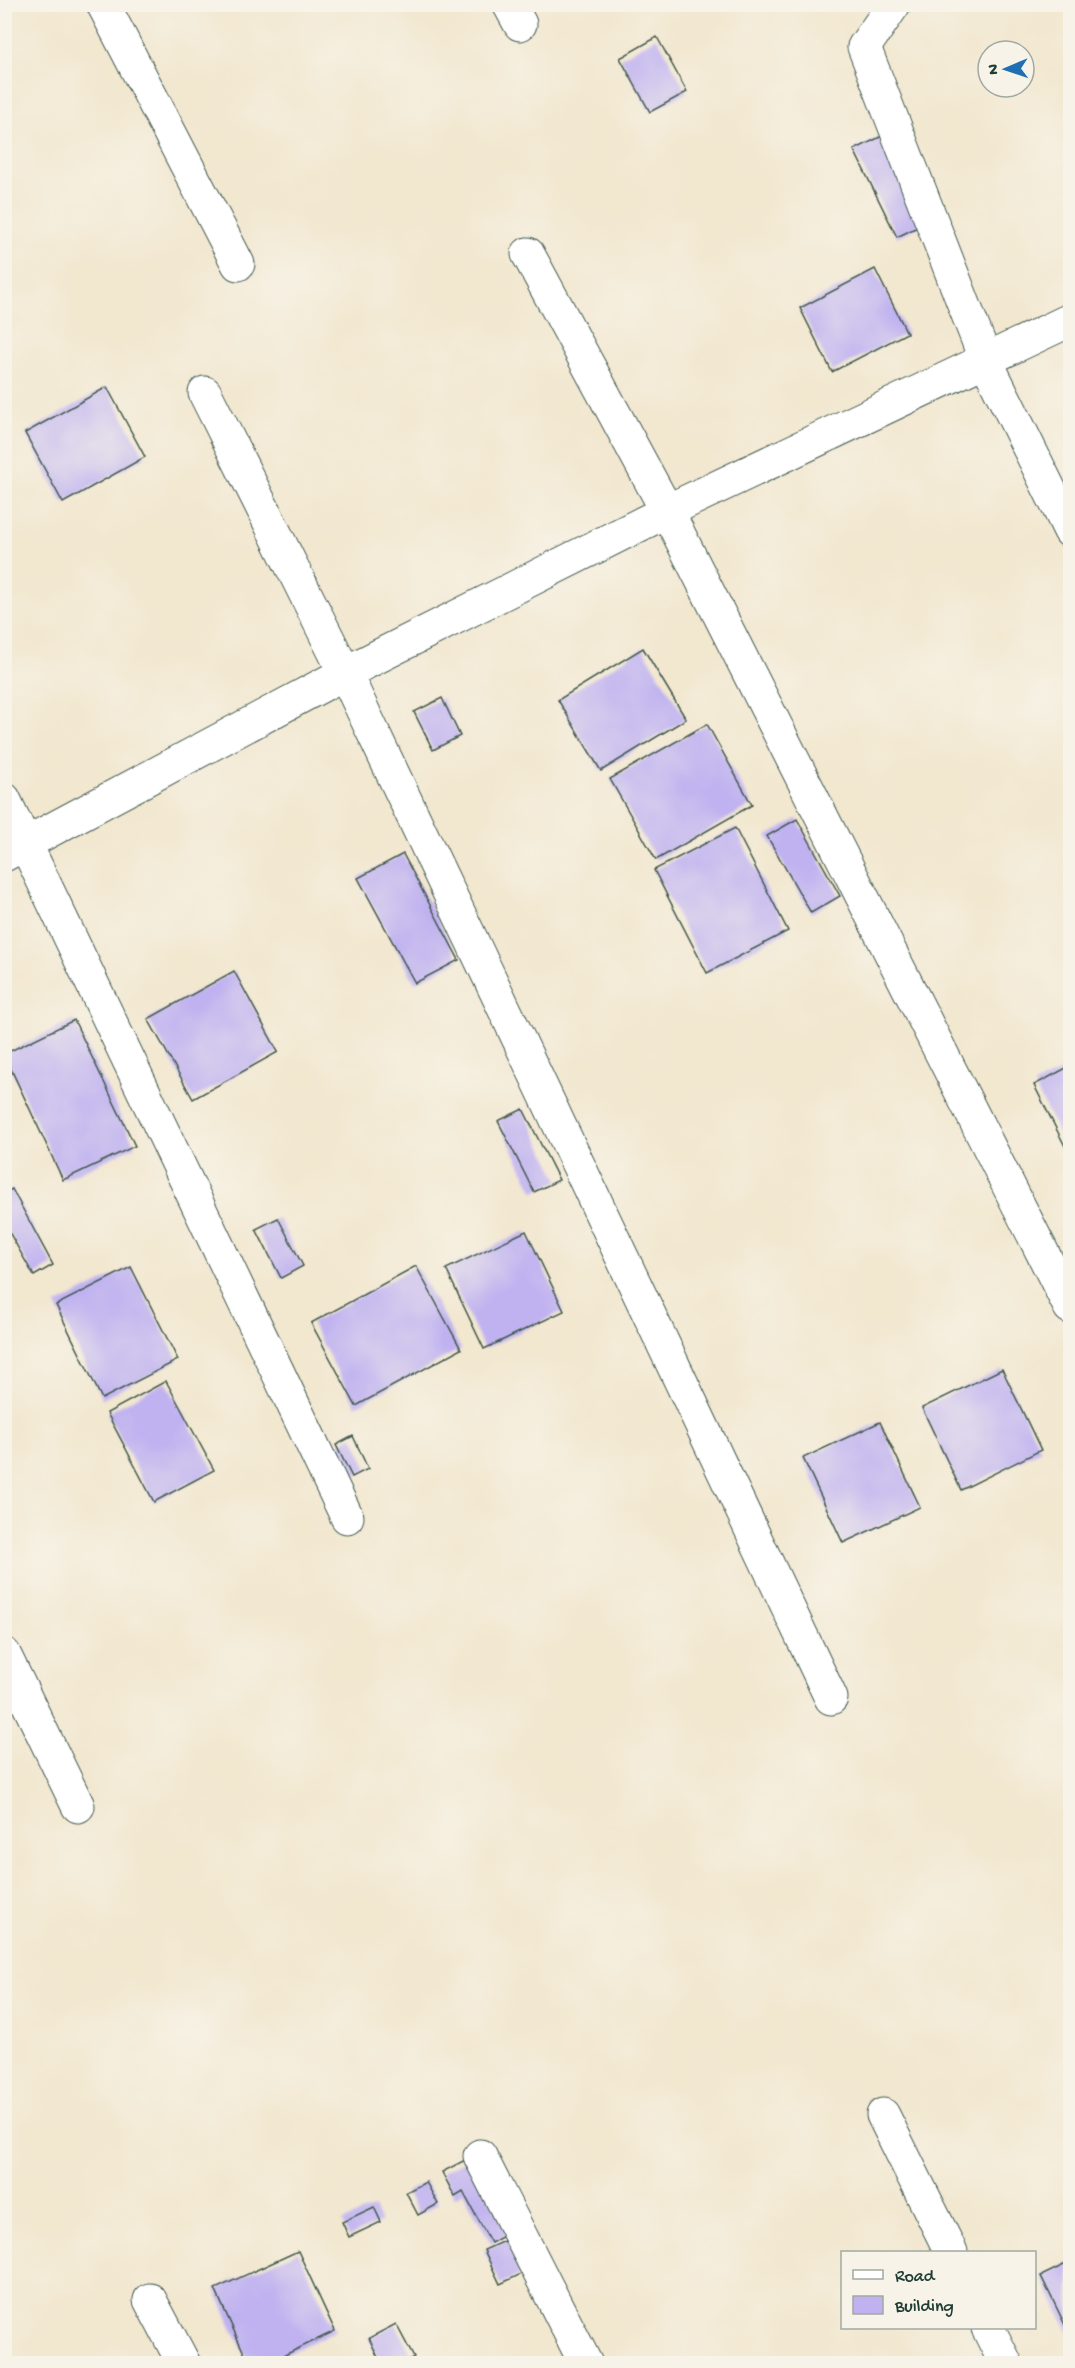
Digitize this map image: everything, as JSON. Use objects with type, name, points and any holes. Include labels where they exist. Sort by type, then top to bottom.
[{"type":"street","points":[[103,4],[238,264]]},
{"type":"street","points":[[894,4],[864,47],[986,361],[1071,531]]},
{"type":"street","points":[[528,254],[667,512],[1071,1307]]},
{"type":"street","points":[[15,849],[345,673],[667,512],[1071,320]]},
{"type":"street","points":[[205,393],[345,673],[831,1698]]},
{"type":"street","points":[[4,799],[15,849],[346,1516]]},
{"type":"street","points":[[4,1654],[78,1806]]},
{"type":"street","points":[[883,2115],[950,2251]]},
{"type":"street","points":[[480,2156],[586,2364]]},
{"type":"street","points":[[150,2300],[184,2364]]},
{"type":"street","points":[[988,2329],[1006,2364]]},
{"type":"building","points":[[657,37],[687,92],[650,112],[620,58]]},
{"type":"building","points":[[882,136],[926,223],[897,237],[854,150]]},
{"type":"building","points":[[875,269],[907,333],[832,372],[800,308]]},
{"type":"building","points":[[107,387],[145,457],[63,503],[25,433]]},
{"type":"building","points":[[643,648],[686,719],[601,771],[558,700]]},
{"type":"building","points":[[442,698],[460,736],[433,750],[414,712]]},
{"type":"building","points":[[707,724],[752,805],[656,860],[610,779]]},
{"type":"building","points":[[797,819],[840,896],[811,913],[767,836]]},
{"type":"building","points":[[735,828],[788,931],[707,973],[654,870]]},
{"type":"building","points":[[403,854],[459,960],[415,983],[358,878]]},
{"type":"building","points":[[234,971],[278,1052],[193,1099],[148,1019]]},
{"type":"building","points":[[74,1020],[135,1146],[63,1180],[4,1054]]},
{"type":"building","points":[[1070,1066],[1070,1156],[1034,1085]]},
{"type":"building","points":[[523,1109],[559,1180],[534,1192],[498,1121]]},
{"type":"building","points":[[12,1189],[53,1265],[34,1276],[4,1223],[4,1193]]},
{"type":"building","points":[[278,1218],[303,1266],[281,1278],[256,1229]]},
{"type":"building","points":[[526,1231],[564,1311],[484,1349],[446,1269]]},
{"type":"building","points":[[416,1266],[461,1349],[356,1406],[311,1323]]},
{"type":"building","points":[[131,1267],[178,1360],[102,1399],[56,1305]]},
{"type":"building","points":[[1002,1369],[1041,1450],[961,1490],[922,1408]]},
{"type":"building","points":[[166,1381],[214,1470],[154,1502],[107,1413]]},
{"type":"building","points":[[880,1422],[920,1507],[843,1543],[803,1458]]},
{"type":"building","points":[[353,1436],[368,1469],[352,1477],[336,1445]]},
{"type":"building","points":[[469,2158],[509,2233],[491,2243],[463,2192],[455,2197],[442,2172]]},
{"type":"building","points":[[426,2182],[438,2204],[418,2215],[406,2192]]},
{"type":"building","points":[[374,2207],[381,2222],[349,2237],[342,2222]]},
{"type":"building","points":[[515,2236],[530,2270],[500,2284],[484,2250]]},
{"type":"building","points":[[298,2251],[335,2331],[266,2364],[249,2364],[215,2289]]},
{"type":"building","points":[[1070,2262],[1070,2335],[1041,2276]]},
{"type":"building","points":[[396,2324],[414,2358],[403,2364],[381,2364],[369,2338]]}]
